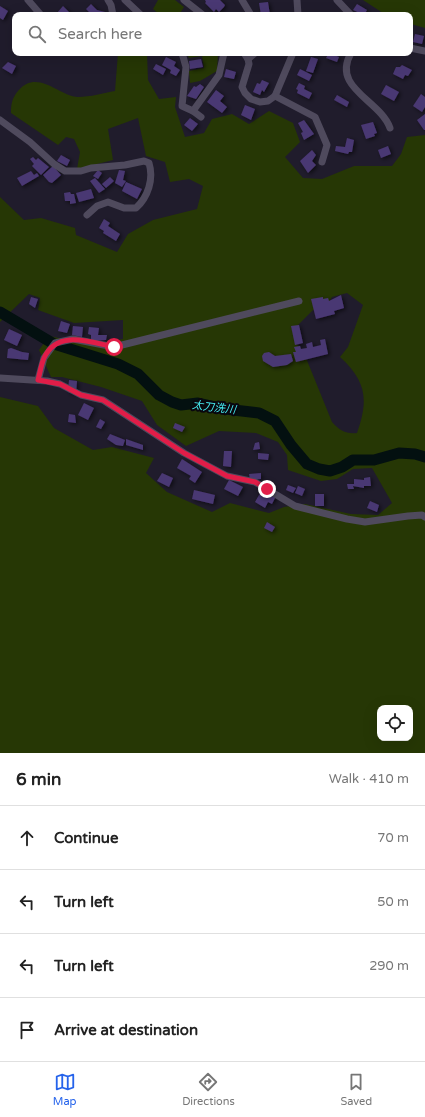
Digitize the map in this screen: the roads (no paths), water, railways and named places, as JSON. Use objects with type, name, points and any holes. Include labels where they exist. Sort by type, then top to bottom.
[{"type":"street","points":[[28,0],[38,12]]},
{"type":"street","points":[[108,0],[112,5],[113,12]]},
{"type":"street","points":[[126,0],[139,12]]},
{"type":"street","points":[[184,0],[199,12]]},
{"type":"street","points":[[242,0],[249,12]]},
{"type":"street","points":[[297,0],[298,12]]},
{"type":"street","points":[[337,0],[348,12]]},
{"type":"street","points":[[413,49],[425,51]]},
{"type":"street","points":[[183,56],[186,67],[182,106],[193,111],[202,118]]},
{"type":"street","points":[[193,111],[219,76],[223,56]]},
{"type":"street","points":[[246,56],[249,64],[243,81],[245,93],[251,98],[260,102],[268,101],[275,96],[292,56]]},
{"type":"street","points":[[350,56],[345,68],[347,77],[352,86],[387,120],[390,128]]},
{"type":"street","points":[[275,96],[315,117],[327,145],[322,162]]},
{"type":"street","points":[[0,120],[30,142],[54,164],[65,171],[81,171],[91,168],[125,165],[144,160],[148,163],[150,169],[149,188],[145,197],[136,208],[124,208],[108,202],[97,206],[87,215]]},
{"type":"street","points":[[38,380],[44,358],[55,343],[73,339],[114,347],[238,314],[299,301]]},
{"type":"street","points":[[0,378],[38,380],[60,384],[81,395],[103,400],[184,453],[227,476],[255,482],[295,506],[365,522],[408,516],[422,515],[425,517]]},
{"type":"waterway","name":"太刀洗川","points":[[0,312],[54,344],[118,364],[138,374],[159,395],[172,402],[181,405],[198,403],[225,409],[259,413],[275,421],[291,445],[307,464],[319,469],[330,471],[342,467],[353,460],[374,460],[399,453],[415,454],[425,457]]}]
